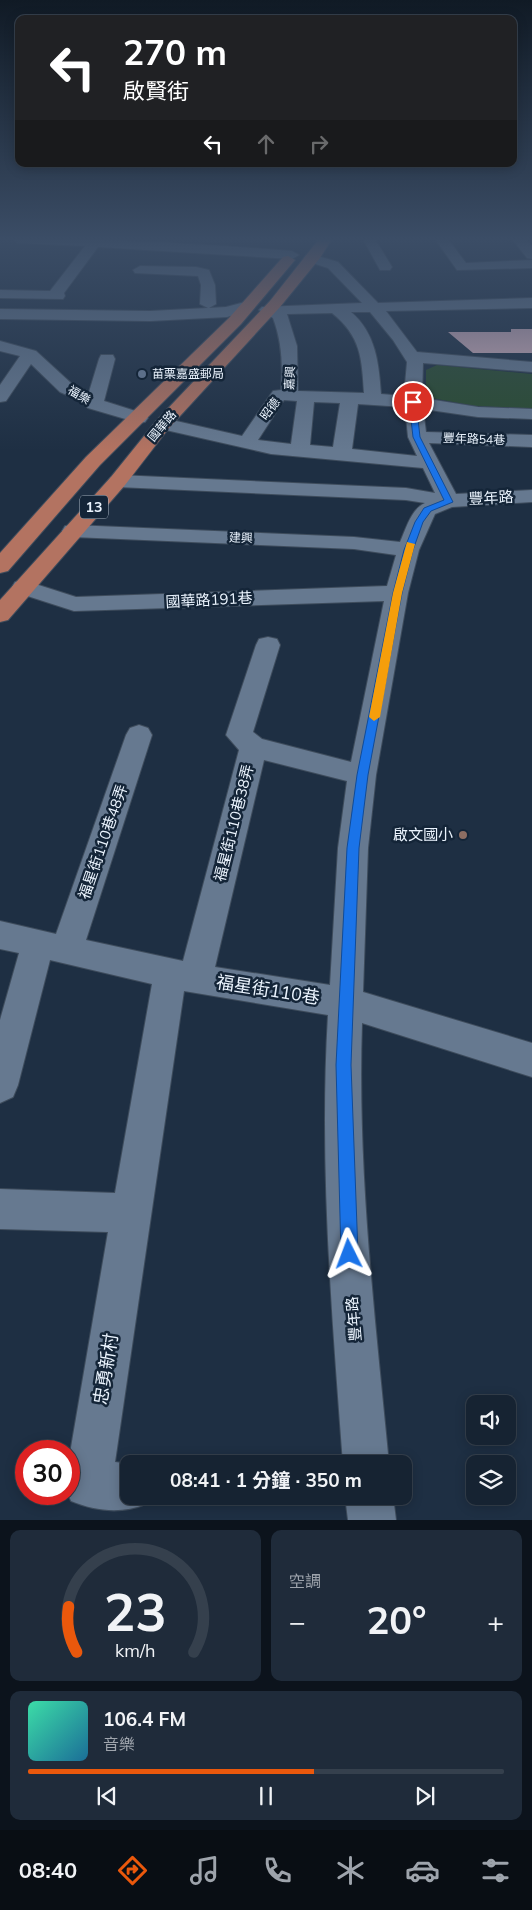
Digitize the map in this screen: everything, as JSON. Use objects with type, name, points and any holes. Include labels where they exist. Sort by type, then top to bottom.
[{"type":"main road","name":"國華路","points":[[0,566],[93,461],[139,418],[243,310]]},
{"type":"main road","name":"國華路","points":[[0,615],[118,481],[163,424],[267,310]]},
{"type":"main road","points":[[139,418],[163,424]]},
{"type":"main road","points":[[0,579],[23,587]]},
{"type":"street","points":[[0,314],[150,316],[227,312],[234,310]]},
{"type":"street","points":[[267,310],[272,310]]},
{"type":"street","name":"嘉興","points":[[267,310],[280,315],[288,334],[297,396]]},
{"type":"street","points":[[338,310],[348,316],[368,345],[373,399]]},
{"type":"street","points":[[376,310],[400,338],[415,362],[413,402],[417,437],[449,502]]},
{"type":"street","name":"福樂","points":[[0,346],[30,354],[66,388],[86,397],[94,404],[139,418]]},
{"type":"street","points":[[0,397],[30,354]]},
{"type":"street","points":[[412,357],[532,367]]},
{"type":"street","points":[[94,404],[107,359]]},
{"type":"street","name":"昭德","points":[[246,444],[279,395],[297,396],[300,450]]},
{"type":"street","points":[[297,396],[413,402],[478,412],[532,414]]},
{"type":"street","points":[[342,454],[350,398]]},
{"type":"street","points":[[163,424],[246,444],[429,463]]},
{"type":"street","name":"豐年路54巷","points":[[417,437],[532,441]]},
{"type":"street","points":[[118,481],[406,494],[449,502]]},
{"type":"street","name":"豐年路","points":[[365,1455],[350,1274],[344,1155],[343,1065],[353,848],[362,775],[397,593],[408,550],[419,522],[428,510],[449,502],[532,496]]},
{"type":"street","name":"建興","points":[[73,531],[354,543],[408,550]]},
{"type":"street","name":"國華路191巷","points":[[23,587],[74,604],[122,604],[397,593]]},
{"type":"street","name":"福星街110巷38弄","points":[[182,976],[253,747],[239,735],[268,645]]},
{"type":"street","name":"福星街110巷48弄","points":[[52,945],[139,735]]},
{"type":"street","points":[[253,747],[362,775]]},
{"type":"street","name":"福星街110巷","points":[[0,935],[52,945],[182,976],[347,1003],[532,1060]]},
{"type":"street","points":[[0,1084],[52,945]]},
{"type":"street","name":"忠勇新村","points":[[120,1486],[88,1484],[131,1213],[182,976]]},
{"type":"street","points":[[0,1210],[131,1213]]},
{"type":"street","points":[[371,1505],[372,1520]]},
{"type":"green space","points":[[437,365],[532,374],[532,409],[475,406],[426,397],[426,370]]},
{"type":"building","points":[[511,329],[532,329],[532,353],[473,353],[448,332],[511,332]]},
{"type":"slow traffic","points":[[374,717],[386,661],[397,593],[411,544]]},
{"type":"place","name":"苗栗嘉盛郵局","points":[[142,374]]},
{"type":"place","name":"啟文國小","points":[[463,835]]},
{"type":"route","points":[[349,1254],[344,1155],[343,1065],[352,920],[353,848],[362,775],[386,661],[397,593],[408,550],[419,522],[428,510],[449,502],[417,437],[413,402]]}]
